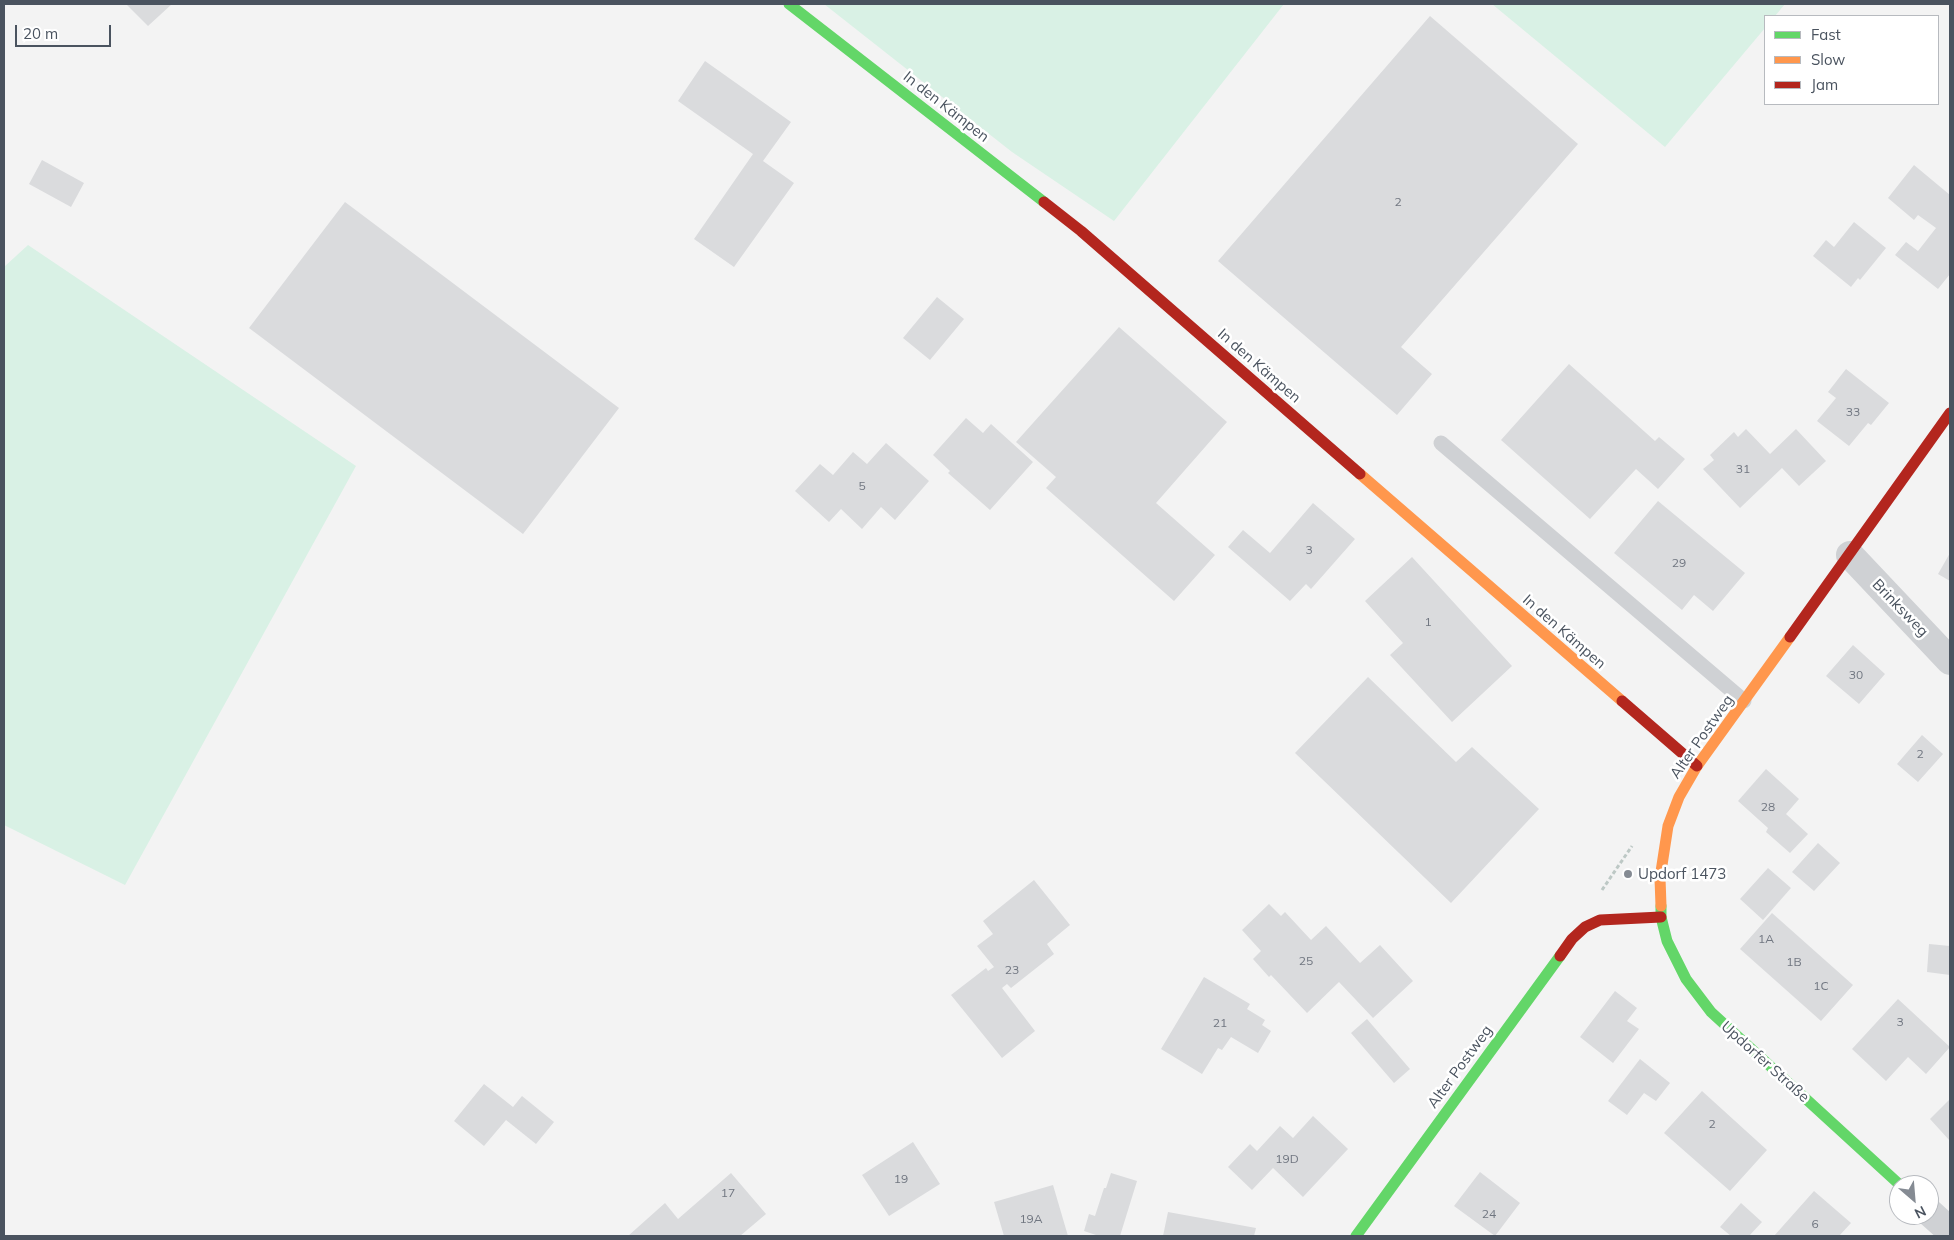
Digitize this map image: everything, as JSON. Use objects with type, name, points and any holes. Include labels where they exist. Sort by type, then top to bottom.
[{"type":"street","name":"In den Kämpen","points":[[789,4],[1081,231],[1697,766]]},
{"type":"street","name":"Alter Postweg","points":[[1356,1236],[1572,939],[1585,927],[1600,920],[1661,917],[1660,878],[1668,826],[1679,797],[1697,766],[1950,413]]},
{"type":"street","name":"Brinksweg","points":[[1850,555],[1950,661]]},
{"type":"street","name":"Updorfer Straße","points":[[1661,917],[1667,941],[1686,978],[1711,1012],[1889,1175]]},
{"type":"street","points":[[1939,1221],[1950,1231]]},
{"type":"lane","points":[[1441,443],[1744,701]]},
{"type":"path","points":[[1600,920],[1594,899],[1625,858],[1634,842]]},
{"type":"green space","points":[[824,4],[1284,4],[1114,221],[1012,152]]},
{"type":"green space","points":[[1492,4],[1785,4],[1776,15],[1764,15],[1764,29],[1665,147]]},
{"type":"green space","points":[[28,245],[356,466],[125,885],[4,825],[4,267]]},
{"type":"building","points":[[126,4],[172,4],[148,26]]},
{"type":"building","points":[[1430,16],[1578,144],[1401,347],[1432,374],[1397,415],[1218,261]]},
{"type":"building","points":[[705,61],[791,122],[763,161],[794,183],[734,267],[694,239],[753,154],[678,101]]},
{"type":"building","points":[[42,160],[84,183],[71,207],[29,184]]},
{"type":"building","points":[[1914,165],[1950,195],[1950,274],[1938,289],[1895,255],[1906,242],[1918,251],[1936,228],[1918,215],[1914,220],[1888,198]]},
{"type":"building","points":[[345,202],[619,408],[523,534],[249,328]]},
{"type":"building","points":[[1854,222],[1886,248],[1860,280],[1858,278],[1851,287],[1813,256],[1826,240],[1834,247]]},
{"type":"building","points":[[937,297],[964,319],[930,360],[903,338]]},
{"type":"building","points":[[1119,327],[1227,422],[1156,503],[1215,555],[1174,601],[1046,488],[1056,477],[1016,442]]},
{"type":"building","points":[[1569,364],[1655,441],[1659,437],[1685,459],[1658,489],[1636,469],[1590,519],[1501,440]]},
{"type":"building","points":[[1846,369],[1889,403],[1871,425],[1868,423],[1849,446],[1817,421],[1836,398],[1828,392]]},
{"type":"building","points":[[966,418],[983,433],[991,424],[1033,462],[990,510],[948,473],[950,471],[933,455]]},
{"type":"building","points":[[1746,429],[1770,454],[1796,429],[1826,461],[1799,486],[1782,468],[1740,508],[1703,469],[1714,460],[1710,455],[1734,432],[1738,437]]},
{"type":"building","points":[[886,443],[929,481],[895,520],[881,507],[862,529],[841,509],[829,522],[795,491],[820,464],[833,475],[853,452],[867,464]]},
{"type":"building","points":[[1658,501],[1745,573],[1713,611],[1694,595],[1682,610],[1614,553]]},
{"type":"building","points":[[1313,503],[1355,539],[1311,589],[1306,584],[1290,601],[1228,547],[1243,530],[1270,553]]},
{"type":"building","points":[[1950,553],[1950,581],[1938,574]]},
{"type":"building","points":[[1412,557],[1512,666],[1452,722],[1390,655],[1403,643],[1365,601]]},
{"type":"building","points":[[1853,645],[1885,674],[1859,704],[1826,676]]},
{"type":"building","points":[[1368,677],[1456,762],[1472,747],[1539,809],[1451,903],[1295,753]]},
{"type":"building","points":[[1922,735],[1943,754],[1918,782],[1897,764]]},
{"type":"building","points":[[1766,769],[1799,799],[1786,814],[1808,834],[1790,853],[1766,832],[1768,828],[1738,801]]},
{"type":"building","points":[[1818,843],[1840,863],[1814,891],[1792,872]]},
{"type":"building","points":[[1768,868],[1791,888],[1763,920],[1740,899]]},
{"type":"building","points":[[1034,880],[1070,925],[1047,944],[1054,954],[1011,988],[1007,984],[1002,988],[1035,1031],[1002,1058],[951,995],[986,968],[988,971],[994,967],[977,946],[993,934],[983,921]]},
{"type":"building","points":[[1269,904],[1281,916],[1285,912],[1311,940],[1326,926],[1360,963],[1380,945],[1413,981],[1373,1018],[1339,982],[1307,1013],[1253,959],[1261,951],[1242,930]]},
{"type":"building","points":[[1772,913],[1853,985],[1821,1021],[1740,949]]},
{"type":"building","points":[[1929,944],[1950,946],[1950,975],[1927,972]]},
{"type":"building","points":[[1204,977],[1250,1004],[1247,1009],[1265,1020],[1262,1025],[1271,1031],[1258,1053],[1231,1037],[1222,1050],[1218,1048],[1202,1074],[1161,1049]]},
{"type":"building","points":[[1615,991],[1637,1008],[1627,1021],[1639,1029],[1613,1063],[1580,1037]]},
{"type":"building","points":[[1898,999],[1950,1047],[1926,1074],[1908,1057],[1886,1081],[1852,1049]]},
{"type":"building","points":[[1367,1019],[1410,1069],[1394,1083],[1351,1033]]},
{"type":"building","points":[[1640,1059],[1670,1083],[1656,1101],[1644,1093],[1627,1115],[1608,1101]]},
{"type":"building","points":[[484,1084],[513,1107],[522,1096],[554,1122],[536,1144],[506,1120],[484,1146],[454,1121]]},
{"type":"building","points":[[1702,1091],[1767,1150],[1730,1191],[1664,1133]]},
{"type":"building","points":[[1950,1099],[1950,1141],[1930,1119]]},
{"type":"building","points":[[1313,1116],[1348,1149],[1303,1197],[1273,1168],[1252,1190],[1228,1167],[1250,1144],[1257,1151],[1280,1126],[1293,1138]]},
{"type":"building","points":[[913,1142],[940,1184],[889,1216],[862,1175]]},
{"type":"building","points":[[1480,1172],[1520,1203],[1495,1236],[1454,1206]]},
{"type":"building","points":[[731,1173],[766,1214],[740,1236],[628,1236],[665,1203],[678,1219]]},
{"type":"building","points":[[1111,1173],[1137,1181],[1120,1236],[1099,1236],[1084,1231],[1089,1214],[1095,1216]]},
{"type":"building","points":[[1053,1185],[1068,1236],[1004,1236],[994,1202]]},
{"type":"building","points":[[1814,1191],[1851,1223],[1839,1236],[1774,1236]]},
{"type":"building","points":[[1741,1203],[1762,1222],[1749,1236],[1731,1236],[1720,1227]]},
{"type":"building","points":[[1168,1212],[1256,1228],[1254,1236],[1163,1236]]},
{"type":"traffic: fast","points":[[789,4],[1044,202]]},
{"type":"traffic: fast","points":[[1661,906],[1661,917],[1667,941],[1686,979],[1711,1012],[1889,1175]]},
{"type":"traffic: fast","points":[[1356,1236],[1560,956]]},
{"type":"traffic: slow","points":[[1360,474],[1622,701]]},
{"type":"traffic: slow","points":[[1661,906],[1660,878],[1668,826],[1679,797],[1697,766],[1790,637]]},
{"type":"traffic: jam","points":[[1044,202],[1081,231],[1360,474]]},
{"type":"traffic: jam","points":[[1790,637],[1950,413]]},
{"type":"traffic: jam","points":[[1622,701],[1697,766]]},
{"type":"traffic: jam","points":[[1560,956],[1572,939],[1585,927],[1600,920],[1661,917]]},
{"type":"place","name":"Updorf 1473","points":[[1628,874]]}]
